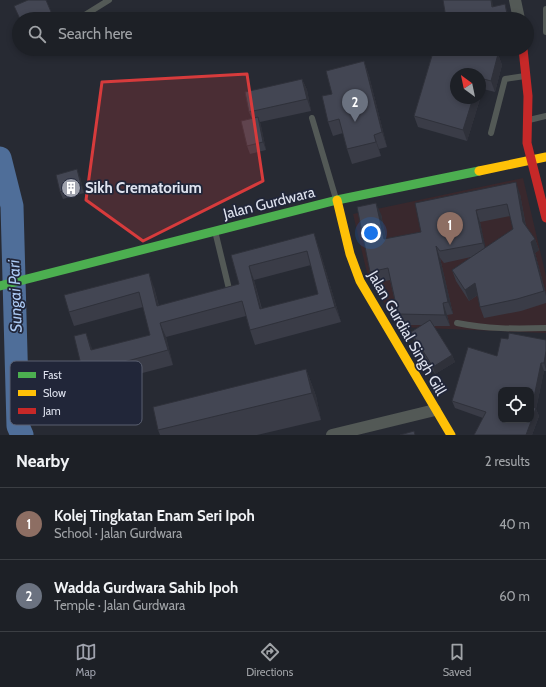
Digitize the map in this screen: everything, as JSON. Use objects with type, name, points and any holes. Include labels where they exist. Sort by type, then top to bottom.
[{"type":"street","points":[[515,0],[518,12]]},
{"type":"street","points":[[524,56],[527,76],[527,143],[530,160],[546,218]]},
{"type":"street","name":"Jalan Gurdwara","points":[[0,286],[337,200],[546,156]]},
{"type":"street","name":"Jalan Gurdial Singh Gill","points":[[337,200],[350,254],[360,281],[451,435]]},
{"type":"street","points":[[332,435],[435,410]]},
{"type":"lane","points":[[90,12],[109,0]]},
{"type":"lane","points":[[546,9],[546,32]]},
{"type":"lane","points":[[491,133],[505,79],[527,76]]},
{"type":"lane","points":[[527,120],[546,116]]},
{"type":"lane","points":[[312,118],[337,200]]},
{"type":"lane","points":[[215,231],[231,293],[224,295]]},
{"type":"lane","points":[[456,323],[499,329],[546,328]]},
{"type":"highlighted area","points":[[247,74],[263,181],[143,241],[86,200],[102,82]]},
{"type":"shaded area","points":[[523,178],[546,276],[546,333],[399,327],[368,277],[353,214]]},
{"type":"building","points":[[28,0],[46,0],[51,12],[17,12],[14,6]]},
{"type":"building","points":[[443,0],[491,0],[492,7],[505,4],[507,12],[445,12]]},
{"type":"building","points":[[432,56],[497,56],[491,81],[486,80],[486,68],[450,68],[450,104],[471,104],[463,130],[414,116]]},
{"type":"building","points":[[364,61],[382,132],[374,135],[376,142],[347,149],[339,119],[328,122],[322,96],[332,94],[326,71]]},
{"type":"building","points":[[302,79],[307,99],[249,112],[245,92]]},
{"type":"building","points":[[258,117],[263,142],[247,146],[241,121]]},
{"type":"building","points":[[77,169],[81,185],[60,192],[56,175]]},
{"type":"building","points":[[516,182],[523,222],[535,239],[531,242],[544,291],[517,299],[480,307],[475,283],[465,290],[452,270],[513,229],[507,204],[476,210],[483,243],[440,251],[436,246],[448,302],[443,303],[445,315],[398,314],[388,268],[370,272],[357,207],[376,203],[384,239],[421,232],[415,203]]},
{"type":"building","points":[[314,233],[335,307],[250,330],[242,301],[160,323],[168,350],[127,361],[80,361],[74,336],[86,333],[91,350],[150,335],[139,292],[69,312],[64,295],[149,273],[157,306],[239,284],[231,255]],"holes":[[[307,251],[318,294],[260,309],[249,266]]]},
{"type":"building","points":[[430,320],[452,355],[433,367],[411,332]]},
{"type":"building","points":[[509,333],[546,340],[544,363],[541,363],[534,397],[534,387],[498,387],[498,423],[530,423],[526,435],[474,435],[486,412],[452,401],[468,347],[497,356],[501,338],[508,339]]},
{"type":"building","points":[[306,369],[312,393],[158,430],[153,407]]},
{"type":"building","points":[[414,431],[415,435],[400,435]]},
{"type":"waterway","name":"Sungai Pari","points":[[0,158],[12,206],[16,361]]},
{"type":"waterway","name":"Sungai Pari","points":[[18,425],[22,435]]},
{"type":"traffic: fast","points":[[0,286],[337,200],[479,171]]},
{"type":"traffic: slow","points":[[479,171],[546,157]]},
{"type":"traffic: slow","points":[[337,200],[350,254],[360,281],[451,435]]},
{"type":"traffic: jam","points":[[524,56],[528,96],[527,143],[546,218]]},
{"type":"place","name":"Wadda Gurdwara Sahib Ipoh","points":[[355,122]]},
{"type":"place","name":"Sikh Crematorium","points":[[71,188]]},
{"type":"place","name":"Kolej Tingkatan Enam Seri Ipoh","points":[[450,245]]}]
